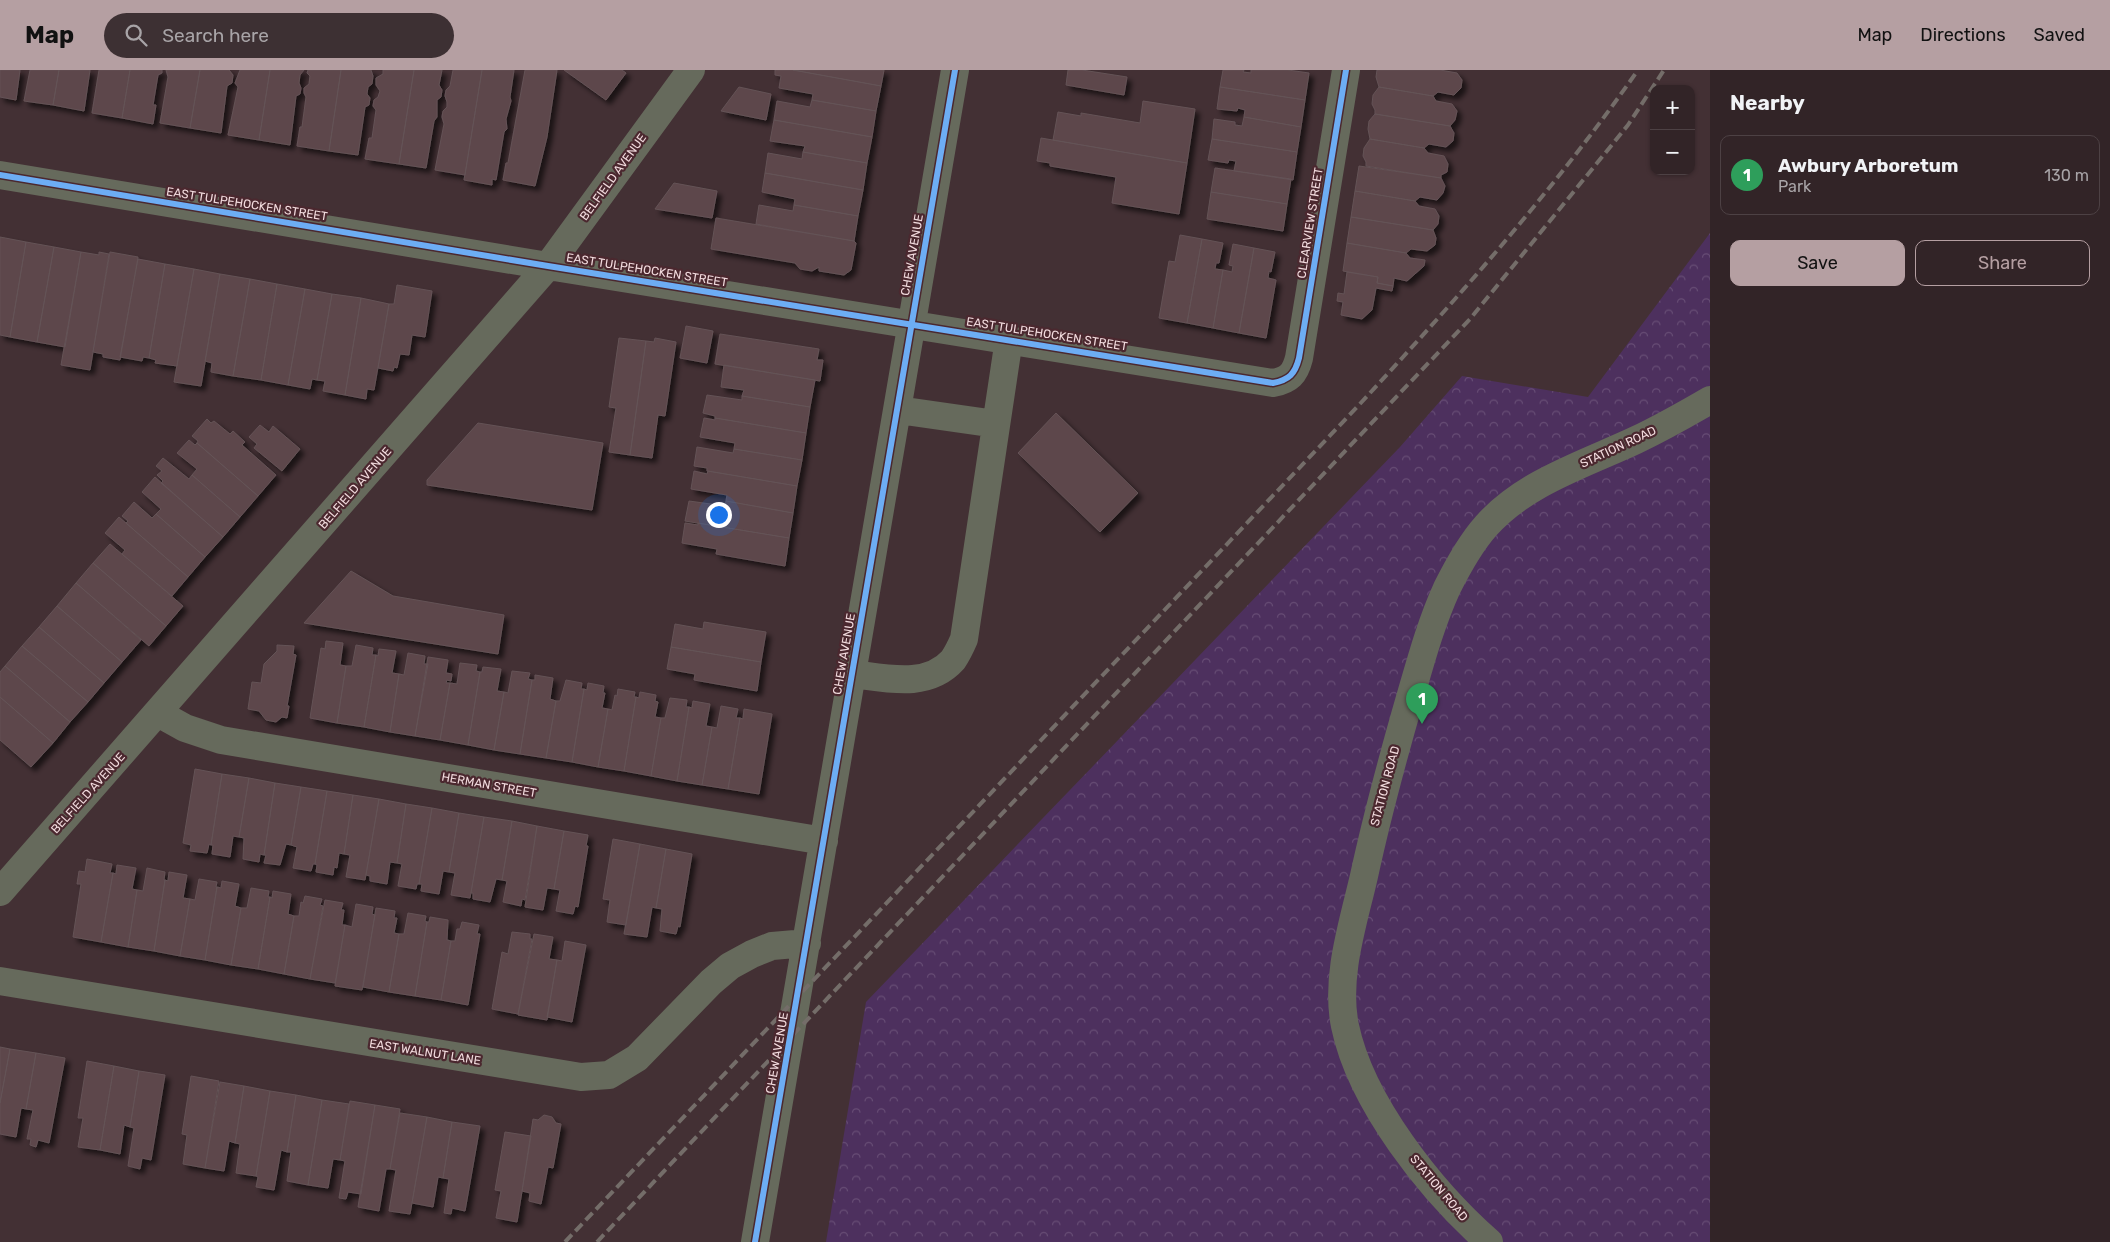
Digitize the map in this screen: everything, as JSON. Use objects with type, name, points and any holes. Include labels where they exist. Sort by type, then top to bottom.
[{"type":"street","name":"BELFIELD AVENUE","points":[[0,892],[548,266],[691,70]]},
{"type":"street","name":"CHEW AVENUE","points":[[756,1242],[955,70]]},
{"type":"street","name":"CLEARVIEW STREET","points":[[1290,378],[1297,368],[1300,358],[1346,70]]},
{"type":"street","name":"EAST TULPEHOCKEN STREET","points":[[0,175],[1273,383],[1290,378]]},
{"type":"street","points":[[852,674],[901,680],[919,679],[939,672],[953,659],[964,639],[1009,339]]},
{"type":"street","name":"STATION ROAD","points":[[1489,1242],[1471,1226],[1429,1180],[1377,1107],[1356,1065],[1344,1024],[1342,990],[1345,963],[1385,785],[1425,644],[1437,613],[1459,565],[1486,526],[1516,499],[1557,475],[1672,422],[1710,400]]},
{"type":"street","points":[[898,410],[996,424]]},
{"type":"street","name":"HERMAN STREET","points":[[158,713],[185,728],[221,740],[824,841]]},
{"type":"street","name":"EAST WALNUT LANE","points":[[0,981],[581,1078],[609,1075],[637,1058],[711,982],[730,966],[772,946],[807,943]]},
{"type":"green space","points":[[1710,233],[1710,1242],[826,1242],[866,1002],[1400,447],[1462,376],[1588,397]]},
{"type":"building","points":[[0,70],[20,70],[16,100],[0,97]]},
{"type":"building","points":[[30,70],[59,70],[53,105],[24,101]]},
{"type":"building","points":[[59,70],[90,70],[84,111],[53,105]]},
{"type":"building","points":[[99,70],[130,70],[122,118],[92,113]]},
{"type":"building","points":[[130,70],[162,70],[162,73],[158,75],[153,105],[156,105],[153,124],[122,118]]},
{"type":"building","points":[[166,70],[200,70],[190,128],[160,123],[168,77]]},
{"type":"building","points":[[200,70],[229,70],[233,75],[232,83],[227,86],[221,133],[190,128]]},
{"type":"building","points":[[240,70],[270,70],[259,140],[228,135],[238,87],[235,83]]},
{"type":"building","points":[[270,70],[304,70],[300,75],[300,94],[296,96],[290,145],[259,140]]},
{"type":"building","points":[[308,70],[341,70],[329,151],[297,146],[306,97],[304,88],[309,84],[310,76],[307,73]]},
{"type":"building","points":[[341,70],[371,70],[373,76],[372,84],[368,87],[369,105],[365,107],[358,155],[329,151]]},
{"type":"building","points":[[383,70],[414,70],[399,164],[365,159],[369,138],[372,138],[376,110],[373,106],[374,100],[378,97],[380,91],[376,85],[376,78],[383,74]]},
{"type":"building","points":[[414,70],[442,70],[439,85],[442,90],[441,97],[437,100],[437,117],[434,121],[426,168],[399,164]]},
{"type":"building","points":[[453,70],[482,70],[465,175],[435,170],[444,124],[443,111],[447,107],[446,90],[450,86]]},
{"type":"building","points":[[482,70],[514,70],[511,101],[506,119],[507,129],[504,132],[496,180],[492,179],[492,185],[464,180]]},
{"type":"building","points":[[525,70],[557,70],[547,137],[535,186],[503,180],[506,163],[508,163]]},
{"type":"building","points":[[564,70],[622,70],[626,73],[606,100]]},
{"type":"building","points":[[775,70],[793,70],[881,86],[876,111],[812,100],[813,94],[779,88],[781,76],[775,75]]},
{"type":"building","points":[[793,70],[884,70],[881,86]]},
{"type":"building","points":[[1068,70],[1082,70],[1127,77],[1124,95],[1066,85]]},
{"type":"building","points":[[1223,70],[1244,70],[1243,72],[1251,73],[1251,70],[1288,70],[1309,73],[1305,100],[1220,87]]},
{"type":"building","points":[[1377,70],[1440,70],[1457,73],[1462,80],[1461,88],[1454,95],[1438,92],[1433,96],[1379,87],[1376,77]]},
{"type":"building","points":[[739,87],[771,94],[766,120],[721,111]]},
{"type":"building","points":[[1220,87],[1305,100],[1301,127],[1244,117],[1245,110],[1238,108],[1237,111],[1217,109]]},
{"type":"building","points":[[1379,87],[1433,96],[1436,101],[1452,104],[1457,111],[1455,120],[1450,126],[1375,114],[1372,104],[1373,95]]},
{"type":"building","points":[[812,100],[876,111],[872,137],[774,120],[777,101],[810,107]]},
{"type":"building","points":[[1143,101],[1195,109],[1187,163],[1053,140],[1058,112],[1081,116],[1081,113],[1140,123]]},
{"type":"building","points":[[1375,114],[1450,126],[1454,133],[1453,141],[1446,147],[1429,144],[1424,148],[1370,139],[1369,121]]},
{"type":"building","points":[[1244,117],[1301,127],[1297,152],[1212,139],[1214,119],[1235,122],[1235,125],[1242,126]]},
{"type":"building","points":[[774,120],[872,137],[867,163],[803,152],[805,146],[770,141]]},
{"type":"building","points":[[1041,138],[1187,163],[1179,214],[1112,203],[1116,177],[1050,166],[1050,163],[1037,161]]},
{"type":"building","points":[[1212,139],[1297,152],[1293,180],[1234,171],[1236,161],[1229,160],[1228,163],[1208,160]]},
{"type":"building","points":[[1370,139],[1424,148],[1428,153],[1444,156],[1448,164],[1447,172],[1441,175],[1441,178],[1366,166],[1363,156],[1364,148]]},
{"type":"building","points":[[803,152],[867,163],[863,190],[765,173],[768,153],[802,159]]},
{"type":"building","points":[[1359,166],[1441,178],[1445,186],[1443,193],[1437,200],[1420,197],[1415,201],[1355,191]]},
{"type":"building","points":[[1215,168],[1291,179],[1287,204],[1211,192]]},
{"type":"building","points":[[765,173],[863,190],[858,216],[794,205],[795,199],[762,192]]},
{"type":"building","points":[[674,183],[717,191],[712,218],[655,209]]},
{"type":"building","points":[[1355,191],[1415,201],[1419,206],[1435,209],[1439,216],[1438,224],[1433,230],[1351,217]]},
{"type":"building","points":[[1211,192],[1287,204],[1283,231],[1207,219]]},
{"type":"building","points":[[759,205],[793,211],[794,205],[858,216],[854,241],[756,224]]},
{"type":"building","points":[[1351,217],[1433,230],[1436,238],[1435,245],[1427,251],[1411,249],[1406,253],[1347,243]]},
{"type":"building","points":[[716,218],[854,241],[856,243],[851,270],[844,275],[819,271],[819,267],[812,271],[800,269],[795,263],[711,249]]},
{"type":"building","points":[[1180,235],[1202,239],[1187,323],[1159,318],[1169,261],[1175,262]]},
{"type":"building","points":[[0,237],[26,242],[10,337],[0,335]]},
{"type":"building","points":[[1202,239],[1223,243],[1219,263],[1216,263],[1215,269],[1223,270],[1213,328],[1187,323]]},
{"type":"building","points":[[26,242],[54,247],[37,342],[10,337]]},
{"type":"building","points":[[1347,243],[1406,253],[1410,258],[1425,260],[1424,266],[1407,281],[1394,278],[1393,286],[1377,283],[1378,277],[1343,271]]},
{"type":"building","points":[[1233,244],[1254,248],[1239,333],[1213,328],[1223,270],[1232,272],[1233,266],[1229,265]]},
{"type":"building","points":[[54,247],[81,252],[65,347],[37,342]]},
{"type":"building","points":[[1254,248],[1275,252],[1268,278],[1276,280],[1266,338],[1239,333]]},
{"type":"building","points":[[81,252],[99,255],[99,252],[109,254],[90,370],[61,365]]},
{"type":"building","points":[[110,252],[138,257],[120,360],[103,357],[103,354],[93,352]]},
{"type":"building","points":[[138,259],[165,264],[149,358],[143,357],[142,361],[120,357]]},
{"type":"building","points":[[165,264],[194,269],[177,366],[155,363],[156,360],[149,358]]},
{"type":"building","points":[[194,269],[220,274],[201,386],[174,382]]},
{"type":"building","points":[[1347,272],[1378,277],[1377,283],[1393,286],[1392,291],[1376,288],[1372,310],[1362,319],[1341,315],[1343,302],[1337,301],[1338,293],[1344,294]]},
{"type":"building","points":[[220,274],[250,279],[233,376],[211,372],[212,363],[205,361]]},
{"type":"building","points":[[250,279],[277,284],[261,380],[233,376]]},
{"type":"building","points":[[277,284],[305,289],[288,385],[261,380]]},
{"type":"building","points":[[397,285],[432,291],[425,337],[412,335],[409,355],[400,354],[397,368],[394,367],[393,371],[378,368],[389,304],[394,304]]},
{"type":"building","points":[[305,289],[332,294],[317,380],[312,379],[310,389],[288,385]]},
{"type":"building","points":[[332,294],[361,298],[345,395],[323,391],[325,381],[317,380]]},
{"type":"building","points":[[361,298],[389,304],[374,390],[367,389],[366,399],[345,395]]},
{"type":"building","points":[[686,326],[713,331],[707,363],[680,358]]},
{"type":"building","points":[[720,334],[819,349],[817,360],[823,360],[820,381],[715,364]]},
{"type":"building","points":[[619,338],[646,341],[630,455],[609,452],[616,408],[609,407]]},
{"type":"building","points":[[655,338],[676,342],[665,416],[658,415],[652,458],[630,455],[646,341],[654,342]]},
{"type":"building","points":[[724,365],[815,380],[810,407],[742,396],[744,390],[721,387]]},
{"type":"building","points":[[707,395],[742,400],[742,396],[810,407],[806,433],[715,418],[715,416],[703,413]]},
{"type":"building","points":[[1056,413],[1138,493],[1100,532],[1018,453]]},
{"type":"building","points":[[704,418],[715,420],[715,418],[806,433],[802,460],[734,449],[735,443],[700,437]]},
{"type":"building","points":[[207,419],[211,423],[214,421],[230,434],[233,431],[245,442],[242,445],[276,475],[258,496],[197,443],[198,441],[192,436]]},
{"type":"building","points":[[478,423],[603,443],[592,510],[427,485],[427,480]]},
{"type":"building","points":[[260,425],[269,432],[273,426],[300,449],[282,471],[254,448],[257,444],[249,437]]},
{"type":"building","points":[[189,440],[195,445],[197,443],[258,496],[240,517],[192,475],[197,469],[177,453]]},
{"type":"building","points":[[697,447],[733,453],[734,449],[802,460],[797,486],[707,471],[707,468],[694,466]]},
{"type":"building","points":[[163,458],[189,479],[192,475],[240,517],[223,537],[161,483],[163,481],[157,475],[162,471],[156,466]]},
{"type":"building","points":[[694,471],[707,474],[708,471],[797,486],[793,513],[726,501],[727,495],[691,489]]},
{"type":"building","points":[[155,477],[223,537],[205,557],[156,514],[161,509],[142,492]]},
{"type":"building","points":[[689,501],[725,506],[726,501],[793,513],[789,538],[685,521]]},
{"type":"building","points":[[134,502],[152,518],[156,514],[205,557],[188,577],[126,523],[128,521],[122,516]]},
{"type":"building","points":[[119,517],[188,577],[172,596],[122,554],[125,550],[105,533]]},
{"type":"building","points":[[685,523],[698,525],[698,523],[789,538],[785,566],[716,554],[717,549],[682,543]]},
{"type":"building","points":[[110,544],[183,606],[166,626],[93,563]]},
{"type":"building","points":[[93,563],[166,626],[149,646],[76,583]]},
{"type":"building","points":[[351,571],[393,596],[504,615],[498,654],[304,623]]},
{"type":"building","points":[[76,583],[141,640],[122,662],[57,606]]},
{"type":"building","points":[[57,606],[122,662],[104,683],[39,627]]},
{"type":"building","points":[[704,622],[766,632],[761,662],[671,647],[675,624],[703,629]]},
{"type":"building","points":[[39,627],[104,683],[88,702],[22,646]]},
{"type":"building","points":[[326,641],[343,643],[340,665],[346,666],[337,723],[310,718],[321,648],[325,649]]},
{"type":"building","points":[[277,645],[294,646],[293,654],[296,655],[287,706],[289,706],[287,718],[282,717],[276,722],[266,720],[259,711],[248,709],[252,682],[261,683],[264,664],[277,651]]},
{"type":"building","points":[[356,645],[373,648],[372,655],[376,655],[364,727],[337,723],[346,666],[352,666]]},
{"type":"building","points":[[22,646],[88,702],[70,722],[5,666]]},
{"type":"building","points":[[671,647],[761,662],[757,691],[694,680],[695,674],[667,669]]},
{"type":"building","points":[[379,649],[396,651],[392,673],[399,674],[390,732],[364,727],[376,655],[378,656]]},
{"type":"building","points":[[408,653],[425,656],[424,664],[428,664],[415,736],[390,732],[399,674],[404,675]]},
{"type":"building","points":[[428,657],[448,660],[446,673],[452,674],[451,681],[447,680],[446,683],[450,683],[440,740],[415,736]]},
{"type":"building","points":[[460,663],[477,665],[476,671],[480,672],[468,745],[440,740],[450,683],[457,684]]},
{"type":"building","points":[[5,666],[70,722],[53,743],[0,697],[0,672]]},
{"type":"building","points":[[483,667],[501,669],[497,691],[504,692],[494,750],[468,745],[480,672],[482,672]]},
{"type":"building","points":[[512,671],[530,673],[528,679],[532,680],[520,754],[494,750],[504,692],[508,693]]},
{"type":"building","points":[[535,675],[553,678],[550,699],[556,701],[546,758],[520,754],[532,680],[535,680]]},
{"type":"building","points":[[566,680],[582,683],[581,689],[584,689],[572,762],[546,758],[556,701],[560,701]]},
{"type":"building","points":[[588,683],[604,686],[603,693],[605,693],[602,708],[608,709],[598,767],[572,762],[584,689],[587,690]]},
{"type":"building","points":[[618,689],[635,692],[634,697],[636,697],[624,771],[598,767],[608,709],[612,710]]},
{"type":"building","points":[[640,692],[656,695],[655,701],[658,702],[655,717],[661,718],[651,776],[624,771],[636,697],[639,698]]},
{"type":"building","points":[[0,697],[53,743],[31,767],[0,740]]},
{"type":"building","points":[[670,698],[687,700],[686,707],[689,707],[677,781],[651,776],[661,718],[665,718]]},
{"type":"building","points":[[693,701],[710,704],[706,726],[712,727],[702,785],[677,781],[689,707],[692,708]]},
{"type":"building","points":[[721,706],[738,709],[736,718],[740,718],[728,789],[702,785],[712,727],[717,728]]},
{"type":"building","points":[[744,709],[772,714],[759,794],[728,789],[740,718],[743,719]]},
{"type":"building","points":[[195,769],[222,774],[211,845],[209,844],[207,853],[190,851],[191,845],[183,843]]},
{"type":"building","points":[[222,774],[249,778],[239,837],[233,836],[230,857],[212,854],[213,845],[211,845]]},
{"type":"building","points":[[249,778],[275,783],[264,855],[260,854],[259,862],[243,859],[244,838],[239,837]]},
{"type":"building","points":[[275,783],[301,787],[291,845],[286,844],[280,865],[264,863]]},
{"type":"building","points":[[301,787],[327,791],[315,864],[313,864],[311,871],[293,868],[297,847],[291,845]]},
{"type":"building","points":[[327,791],[353,795],[344,854],[339,853],[337,868],[334,867],[333,875],[316,872],[317,865],[315,864]]},
{"type":"building","points":[[353,795],[379,799],[365,880],[346,877],[350,855],[344,854]]},
{"type":"building","points":[[379,799],[406,804],[397,863],[390,862],[387,884],[370,881],[370,876],[366,875]]},
{"type":"building","points":[[406,804],[432,808],[419,884],[417,884],[416,889],[398,886],[402,864],[397,863]]},
{"type":"building","points":[[432,808],[459,813],[449,872],[443,871],[439,894],[421,891],[422,884],[419,884]]},
{"type":"building","points":[[459,813],[484,817],[470,898],[451,895],[455,873],[449,872]]},
{"type":"building","points":[[484,817],[512,821],[502,880],[496,879],[490,902],[473,899],[473,893],[471,893]]},
{"type":"building","points":[[512,821],[537,826],[525,900],[522,899],[521,906],[503,902],[507,881],[502,880]]},
{"type":"building","points":[[537,826],[564,831],[554,889],[547,888],[543,910],[525,907]]},
{"type":"building","points":[[564,831],[588,835],[586,846],[588,846],[578,907],[575,906],[573,914],[556,911],[560,890],[554,889]]},
{"type":"building","points":[[613,839],[640,844],[626,925],[607,922],[610,900],[603,899]]},
{"type":"building","points":[[640,844],[666,849],[656,908],[652,907],[647,937],[624,934]]},
{"type":"building","points":[[666,849],[692,854],[680,927],[678,926],[676,934],[660,931],[662,909],[656,908]]},
{"type":"building","points":[[87,859],[112,864],[110,873],[113,873],[101,942],[73,937],[81,884],[77,884],[79,871],[85,872]]},
{"type":"building","points":[[117,865],[136,868],[132,889],[137,890],[128,947],[101,942],[113,873],[116,874]]},
{"type":"building","points":[[147,868],[165,872],[154,951],[128,947],[137,890],[143,891]]},
{"type":"building","points":[[169,872],[187,875],[183,898],[190,899],[180,956],[154,951],[165,880],[168,881]]},
{"type":"building","points":[[199,879],[217,882],[205,960],[180,956],[190,899],[195,900]]},
{"type":"building","points":[[222,881],[239,884],[235,906],[241,908],[231,965],[205,960],[217,887],[221,888]]},
{"type":"building","points":[[251,888],[269,891],[268,897],[270,897],[258,969],[231,965],[241,908],[247,908]]},
{"type":"building","points":[[273,891],[291,894],[288,914],[294,916],[284,974],[258,969],[270,897],[272,898]]},
{"type":"building","points":[[305,896],[322,899],[320,905],[323,906],[310,979],[284,974],[294,916],[299,916],[301,902],[303,903]]},
{"type":"building","points":[[325,900],[343,903],[341,910],[344,910],[342,925],[345,925],[335,983],[310,979]]},
{"type":"building","points":[[356,904],[373,907],[372,914],[375,915],[362,990],[335,986],[345,925],[352,927]]},
{"type":"building","points":[[376,908],[395,911],[394,918],[397,918],[394,933],[399,934],[389,992],[363,987]]},
{"type":"building","points":[[408,913],[426,916],[425,921],[427,922],[415,996],[389,992],[399,934],[404,934]]},
{"type":"building","points":[[430,917],[448,920],[447,940],[451,941],[441,1000],[415,996],[427,922],[429,922]]},
{"type":"building","points":[[462,922],[479,925],[477,934],[480,934],[468,1005],[441,1000],[451,941],[455,941],[457,929],[460,929]]},
{"type":"building","points":[[512,932],[530,934],[530,939],[532,939],[518,1014],[492,1009],[502,952],[508,954]]},
{"type":"building","points":[[534,934],[553,937],[549,959],[557,960],[547,1020],[518,1015]]},
{"type":"building","points":[[565,941],[586,945],[572,1022],[547,1017],[557,960],[562,961]]},
{"type":"building","points":[[0,1047],[10,1049],[0,1103]]},
{"type":"building","points":[[10,1049],[36,1053],[26,1109],[21,1108],[16,1137],[0,1134],[0,1103]]},
{"type":"building","points":[[36,1053],[65,1058],[49,1143],[38,1140],[36,1147],[30,1145],[31,1139],[27,1139],[33,1110],[26,1109]]},
{"type":"building","points":[[87,1061],[114,1066],[100,1150],[78,1147],[83,1118],[78,1118]]},
{"type":"building","points":[[114,1066],[139,1071],[130,1127],[124,1125],[120,1154],[100,1150]]},
{"type":"building","points":[[139,1071],[165,1075],[151,1160],[142,1158],[140,1169],[128,1166],[134,1128],[130,1127]]},
{"type":"building","points":[[191,1076],[219,1081],[205,1168],[183,1164],[187,1135],[182,1134]]},
{"type":"building","points":[[220,1082],[244,1086],[235,1143],[229,1141],[224,1171],[205,1168]]},
{"type":"building","points":[[244,1086],[270,1091],[256,1176],[236,1173],[240,1144],[235,1143]]},
{"type":"building","points":[[270,1091],[296,1095],[287,1152],[281,1150],[274,1190],[256,1187],[258,1177],[256,1176]]},
{"type":"building","points":[[296,1095],[322,1100],[308,1185],[287,1181],[291,1152],[287,1152]]},
{"type":"building","points":[[322,1100],[349,1104],[340,1160],[333,1159],[328,1188],[308,1185]]},
{"type":"building","points":[[350,1101],[375,1105],[361,1194],[348,1192],[346,1199],[339,1198],[345,1161],[340,1160]]},
{"type":"building","points":[[375,1105],[400,1109],[390,1169],[386,1169],[379,1211],[358,1207]]},
{"type":"building","points":[[400,1113],[427,1117],[410,1214],[389,1211],[396,1170],[390,1169]]},
{"type":"building","points":[[544,1115],[552,1117],[556,1123],[561,1124],[553,1168],[548,1167],[541,1204],[529,1201],[530,1193],[522,1191],[533,1119],[538,1120]]},
{"type":"building","points":[[427,1117],[452,1122],[443,1178],[438,1177],[433,1207],[412,1203]]},
{"type":"building","points":[[452,1122],[480,1126],[465,1211],[452,1208],[451,1214],[444,1213],[449,1179],[443,1178]]},
{"type":"building","points":[[505,1132],[531,1136],[517,1222],[496,1218],[501,1191],[495,1190]]},
{"type":"railway","points":[[565,1242],[1395,366],[1539,201],[1606,115],[1638,70]]},
{"type":"railway","points":[[597,1242],[1470,319],[1628,125],[1664,70]]},
{"type":"cycle path","points":[[755,1242],[955,70]]},
{"type":"cycle path","points":[[0,175],[1273,383],[1287,378],[1296,368],[1299,358],[1346,70]]},
{"type":"place","name":"Awbury Arboretum","points":[[1422,724]]}]
